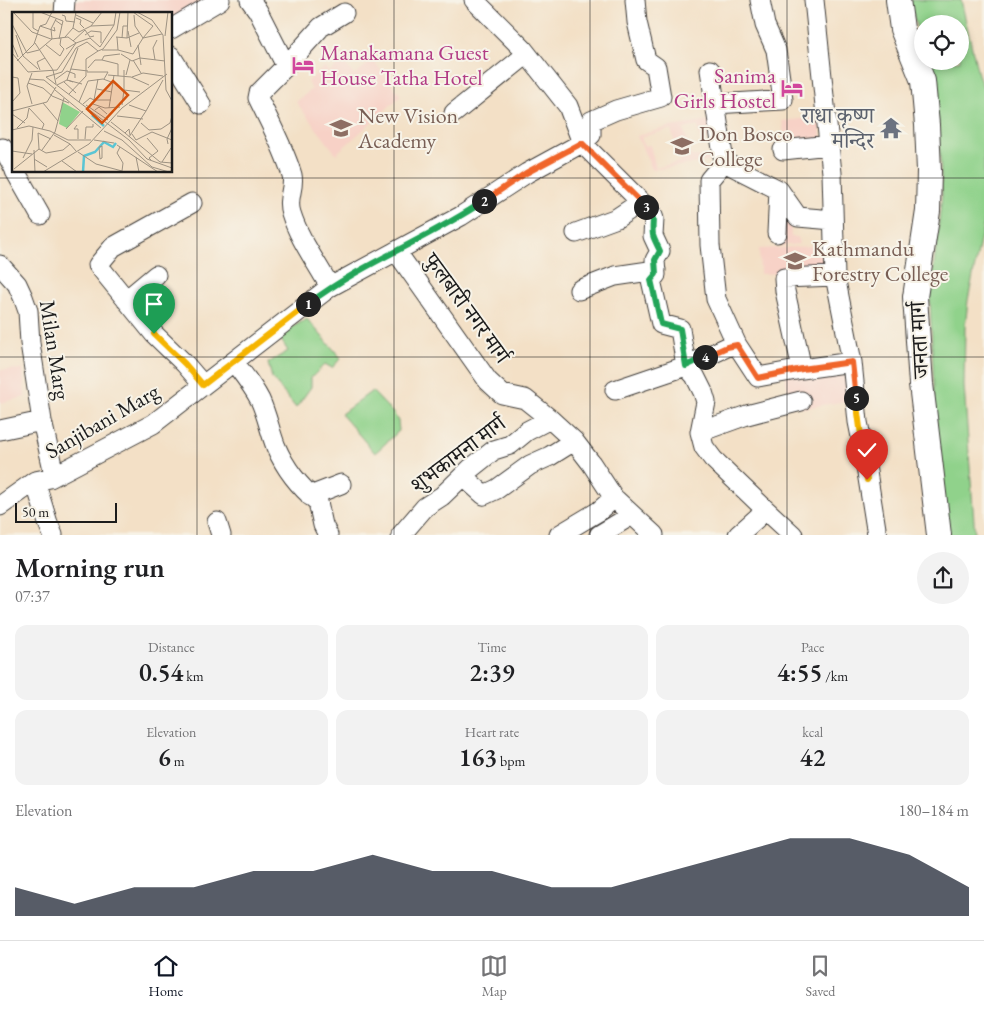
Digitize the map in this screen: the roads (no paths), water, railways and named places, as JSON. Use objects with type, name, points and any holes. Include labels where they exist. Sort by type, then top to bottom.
[{"type":"main road","name":"जनता मार्ग","points":[[898,0],[902,29],[923,81],[927,125],[928,211],[915,297],[921,384],[939,535]]},
{"type":"street","points":[[172,28],[220,0]]},
{"type":"street","points":[[250,0],[286,66]]},
{"type":"street","points":[[474,0],[527,54],[568,106],[582,143],[652,213],[654,219],[653,236],[660,251],[655,260],[656,274],[651,280],[661,324],[680,329],[686,366],[695,376],[705,397],[706,402],[700,432],[704,447],[713,459],[793,535]]},
{"type":"street","points":[[582,143],[591,136],[591,121],[616,110],[662,97],[656,67],[646,60],[637,22],[636,0]]},
{"type":"street","points":[[715,104],[783,100],[776,50],[766,25],[760,0]]},
{"type":"street","points":[[814,0],[829,145],[835,276],[852,362],[858,422],[877,535]]},
{"type":"street","points":[[330,287],[301,236],[291,213],[288,201],[293,186],[292,176],[282,148],[258,98],[259,93],[321,27],[344,13]]},
{"type":"street","points":[[454,113],[527,54]]},
{"type":"street","points":[[172,58],[200,104]]},
{"type":"street","points":[[710,70],[724,162],[709,180],[710,245],[716,299],[737,345],[758,378],[852,362]]},
{"type":"street","name":"फुलबारी नगर मार्ग","points":[[582,143],[526,173],[461,216],[396,251],[488,381],[502,394],[525,399],[574,441],[614,498],[654,535]]},
{"type":"street","points":[[783,150],[829,145]]},
{"type":"street","points":[[5,147],[12,163]]},
{"type":"street","points":[[724,162],[779,190],[798,217],[833,220]]},
{"type":"street","points":[[16,172],[40,215]]},
{"type":"street","points":[[777,232],[779,190]]},
{"type":"street","points":[[192,204],[113,247],[98,265],[154,334],[185,364],[203,385]]},
{"type":"street","points":[[576,233],[616,218],[632,208],[645,205]]},
{"type":"street","name":"Sanjibani Marg","points":[[0,506],[43,480],[153,424],[330,287],[396,251]]},
{"type":"street","name":"Milan Marg","points":[[0,265],[17,284],[28,310],[30,343],[42,421],[53,471],[43,480],[48,523],[53,535]]},
{"type":"street","points":[[579,290],[615,276],[656,270]]},
{"type":"street","points":[[126,300],[156,275]]},
{"type":"street","points":[[802,369],[785,291],[784,278],[835,276]]},
{"type":"street","points":[[615,390],[686,366],[727,347],[737,345]]},
{"type":"street","points":[[234,362],[259,399],[276,447],[287,468],[310,496],[318,502],[323,525],[328,535]]},
{"type":"street","points":[[700,432],[747,415],[801,401]]},
{"type":"street","name":"शुभकामना मार्ग","points":[[401,535],[426,507],[494,450],[510,445],[527,431],[550,419]]},
{"type":"street","points":[[0,430],[42,421]]},
{"type":"street","points":[[464,476],[484,496],[530,465],[550,456],[574,441]]},
{"type":"street","points":[[310,496],[341,484]]},
{"type":"street","points":[[560,535],[599,511],[614,498]]},
{"type":"street","points":[[738,535],[766,510]]},
{"type":"street","points":[[598,535],[632,515]]},
{"type":"place","name":"Manakamana Guest House Tatha Hotel","points":[[303,65]]},
{"type":"place","name":"Sanima Girls Hostel","points":[[792,88]]},
{"type":"place","name":"New Vision Academy","points":[[341,128]]},
{"type":"place","name":"राधा कृष्ण मन्दिर","points":[[891,128]]},
{"type":"place","name":"Don Bosco College","points":[[682,146]]},
{"type":"place","name":"Kathmandu Forestry College","points":[[795,261]]}]
